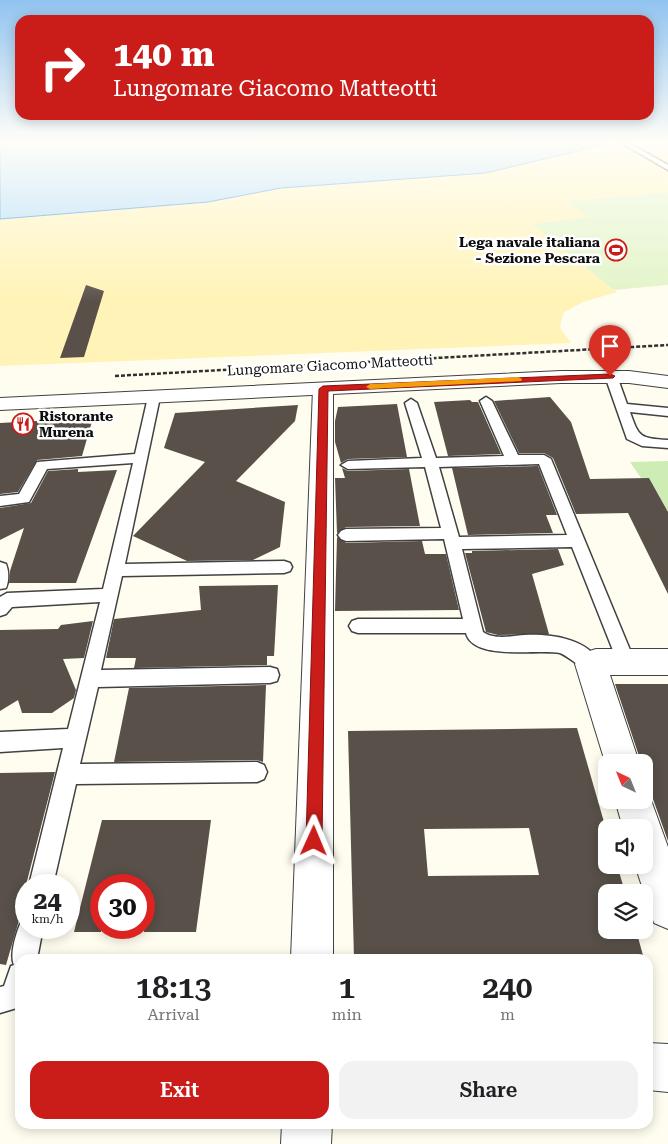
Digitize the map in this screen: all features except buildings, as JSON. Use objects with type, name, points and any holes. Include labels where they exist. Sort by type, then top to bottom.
[{"type":"street","name":"Lungomare Giacomo Matteotti","points":[[0,404],[610,376],[668,382]]},
{"type":"street","points":[[312,954],[323,389]]},
{"type":"street","points":[[619,754],[591,664],[596,662],[668,662]]},
{"type":"street","points":[[653,861],[668,909]]},
{"type":"street","points":[[653,1067],[668,1068]]},
{"type":"street","points":[[306,1144],[307,1129]]},
{"type":"lane","points":[[610,376],[632,436],[642,442],[668,444]]},
{"type":"lane","points":[[44,874],[110,596],[154,396]]},
{"type":"lane","points":[[486,400],[513,460]]},
{"type":"lane","points":[[411,404],[432,463],[453,538],[472,626],[479,642],[485,644],[558,644],[577,650],[591,664]]},
{"type":"lane","points":[[622,408],[668,412]]},
{"type":"lane","points":[[0,501],[24,498],[42,465],[140,458]]},
{"type":"lane","points":[[348,465],[544,459],[626,662]]},
{"type":"lane","points":[[346,535],[577,541]]},
{"type":"lane","points":[[116,570],[284,567]]},
{"type":"lane","points":[[0,568],[0,583]]},
{"type":"lane","points":[[2,600],[110,596]]},
{"type":"lane","points":[[358,626],[472,626]]},
{"type":"lane","points":[[90,679],[270,675]]},
{"type":"lane","points":[[0,742],[76,738]]},
{"type":"lane","points":[[68,774],[256,772]]},
{"type":"lane","points":[[25,954],[29,939]]},
{"type":"lane","points":[[0,1000],[13,997],[15,991]]},
{"type":"path","name":"Lungomare Giacomo Matteotti","points":[[108,376],[668,345]]},
{"type":"green space","name":"Lega navale italiana - Sezione Pescara","points":[[638,195],[668,195],[668,285],[614,290],[532,224],[589,217],[567,201]]},
{"type":"green space","points":[[668,461],[668,512],[649,478],[641,478],[630,462]]},
{"type":"sand","points":[[242,195],[638,195],[568,201],[590,217],[532,224],[617,292],[583,302],[563,313],[560,328],[571,343],[0,366],[0,219],[208,202]]},
{"type":"water","points":[[0,195],[242,195],[208,202],[0,219]]},
{"type":"slow traffic","points":[[370,387],[518,379]]},
{"type":"place","name":"Lega navale italiana - Sezione Pescara","points":[[616,250]]},
{"type":"place","name":"Ristorante Murena","points":[[23,424]]},
{"type":"route","points":[[314,841],[323,389],[610,376]]}]
